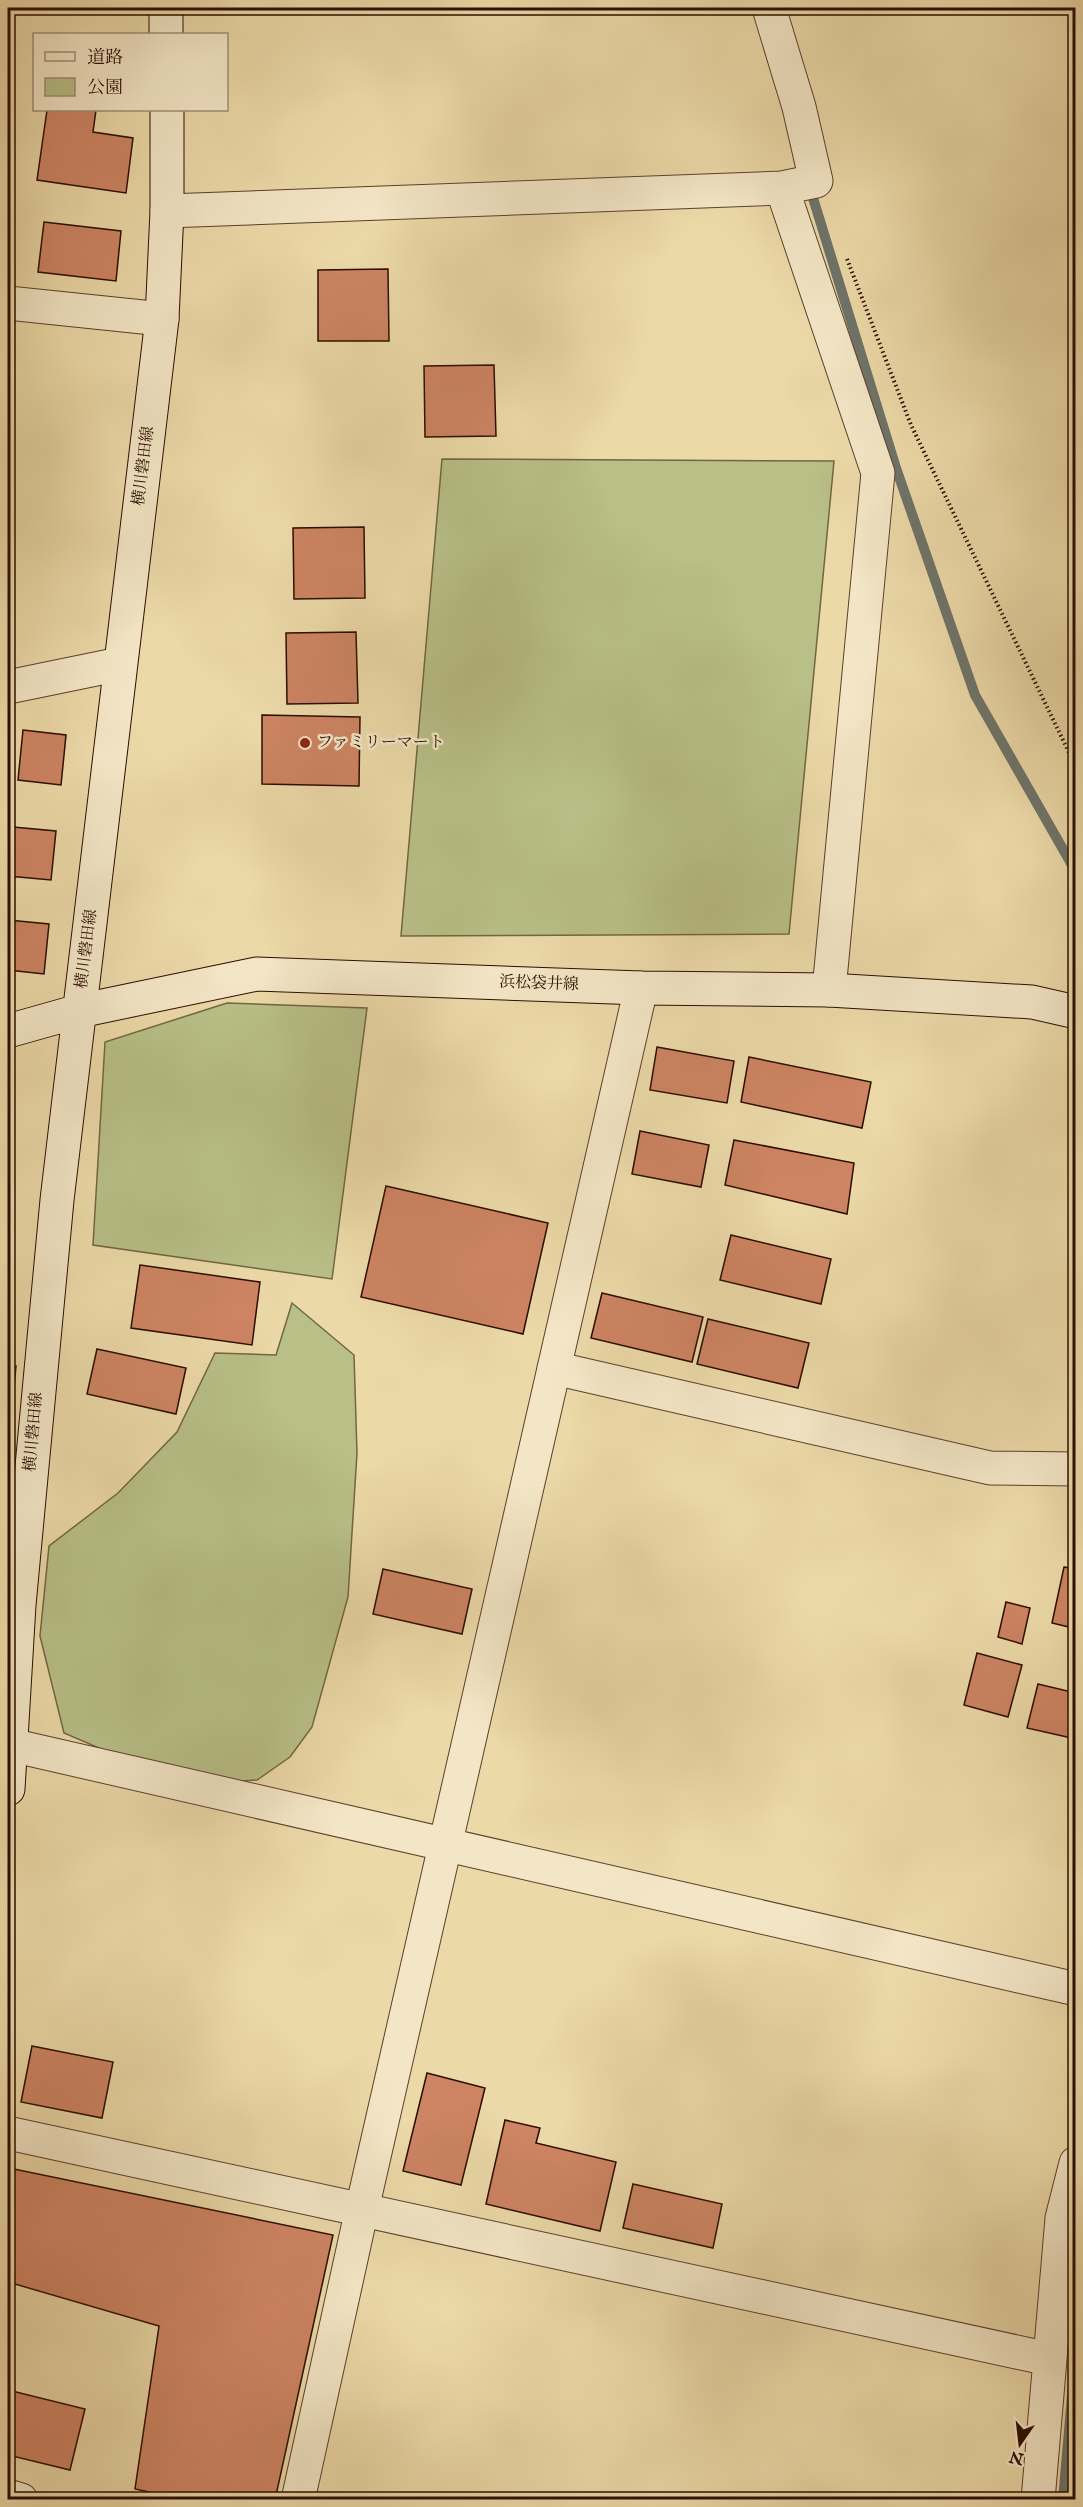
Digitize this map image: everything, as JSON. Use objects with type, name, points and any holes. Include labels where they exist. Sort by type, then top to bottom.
[{"type":"street","points":[[166,8],[166,33]]},
{"type":"street","points":[[167,211],[783,188],[816,181],[800,107],[769,8]]},
{"type":"street","name":"横川磐田線","points":[[8,1789],[19,1605],[38,1386],[79,1011],[162,319],[167,211],[167,111]]},
{"type":"street","points":[[783,188],[878,473],[829,990]]},
{"type":"street","points":[[8,303],[162,319]]},
{"type":"street","points":[[8,687],[120,664]]},
{"type":"street","name":"浜松袋井線","points":[[8,1031],[79,1011],[257,974],[641,988],[829,990],[1032,1002],[1076,1012]]},
{"type":"street","points":[[298,2499],[641,988]]},
{"type":"street","points":[[554,1368],[990,1468],[1076,1469]]},
{"type":"street","points":[[11,1744],[1076,1989]]},
{"type":"street","points":[[8,2133],[1049,2359]]},
{"type":"street","points":[[1038,2499],[1049,2359],[1076,2163]]},
{"type":"street","points":[[8,2496],[21,2499]]},
{"type":"path","points":[[846,259],[911,425],[1076,767]]},
{"type":"green space","points":[[442,459],[834,461],[789,934],[401,936]]},
{"type":"green space","points":[[227,1003],[367,1008],[332,1279],[93,1245],[105,1042]]},
{"type":"green space","points":[[292,1303],[354,1355],[357,1453],[348,1597],[312,1727],[290,1757],[257,1780],[185,1785],[64,1733],[40,1636],[49,1546],[118,1493],[177,1432],[215,1353],[276,1355]]},
{"type":"building","points":[[47,111],[96,111],[93,132],[133,138],[126,193],[37,180]]},
{"type":"building","points":[[44,222],[121,231],[116,281],[38,272]]},
{"type":"building","points":[[388,269],[389,341],[318,341],[318,270]]},
{"type":"building","points":[[494,365],[496,436],[425,437],[424,366]]},
{"type":"building","points":[[364,527],[365,598],[294,599],[293,528]]},
{"type":"building","points":[[356,632],[358,703],[287,704],[286,633]]},
{"type":"building","points":[[262,715],[360,717],[359,786],[262,784]]},
{"type":"building","points":[[23,730],[66,735],[61,785],[18,780]]},
{"type":"building","points":[[13,827],[56,831],[51,880],[8,876]]},
{"type":"building","points":[[8,920],[49,924],[44,974],[8,970]]},
{"type":"building","points":[[657,1047],[734,1061],[727,1103],[650,1090]]},
{"type":"building","points":[[749,1057],[871,1082],[862,1128],[741,1102]]},
{"type":"building","points":[[640,1131],[709,1145],[701,1187],[632,1174]]},
{"type":"building","points":[[734,1140],[854,1163],[847,1214],[725,1185]]},
{"type":"building","points":[[386,1186],[548,1223],[523,1334],[361,1297]]},
{"type":"building","points":[[731,1235],[831,1259],[821,1304],[720,1280]]},
{"type":"building","points":[[140,1265],[260,1282],[252,1345],[131,1328]]},
{"type":"building","points":[[602,1293],[703,1317],[692,1362],[591,1338]]},
{"type":"building","points":[[708,1319],[809,1343],[798,1388],[697,1364]]},
{"type":"building","points":[[97,1349],[186,1368],[176,1414],[87,1394]]},
{"type":"building","points":[[8,1365],[16,1366],[12,1409],[8,1409]]},
{"type":"building","points":[[1064,1567],[1076,1569],[1076,1619],[1073,1628],[1052,1623]]},
{"type":"building","points":[[383,1569],[472,1589],[462,1634],[373,1614]]},
{"type":"building","points":[[1006,1602],[1030,1608],[1022,1644],[998,1637]]},
{"type":"building","points":[[977,1653],[1022,1665],[1008,1717],[964,1705]]},
{"type":"building","points":[[1038,1684],[1076,1693],[1076,1739],[1027,1728]]},
{"type":"building","points":[[32,2046],[113,2062],[102,2118],[21,2102]]},
{"type":"building","points":[[427,2073],[485,2088],[461,2185],[403,2171]]},
{"type":"building","points":[[505,2120],[540,2128],[536,2143],[616,2162],[600,2231],[486,2204]]},
{"type":"building","points":[[9,2168],[333,2235],[275,2500],[186,2500],[135,2489],[159,2326],[8,2282]]},
{"type":"building","points":[[633,2184],[722,2204],[713,2248],[623,2228]]},
{"type":"building","points":[[8,2390],[85,2409],[70,2470],[8,2455]]},
{"type":"waterway","points":[[809,185],[896,468],[975,695],[1076,872]]},
{"type":"waterway","points":[[1063,2500],[1076,2350]]},
{"type":"place","name":"ファミリーマート","points":[[305,743]]}]
